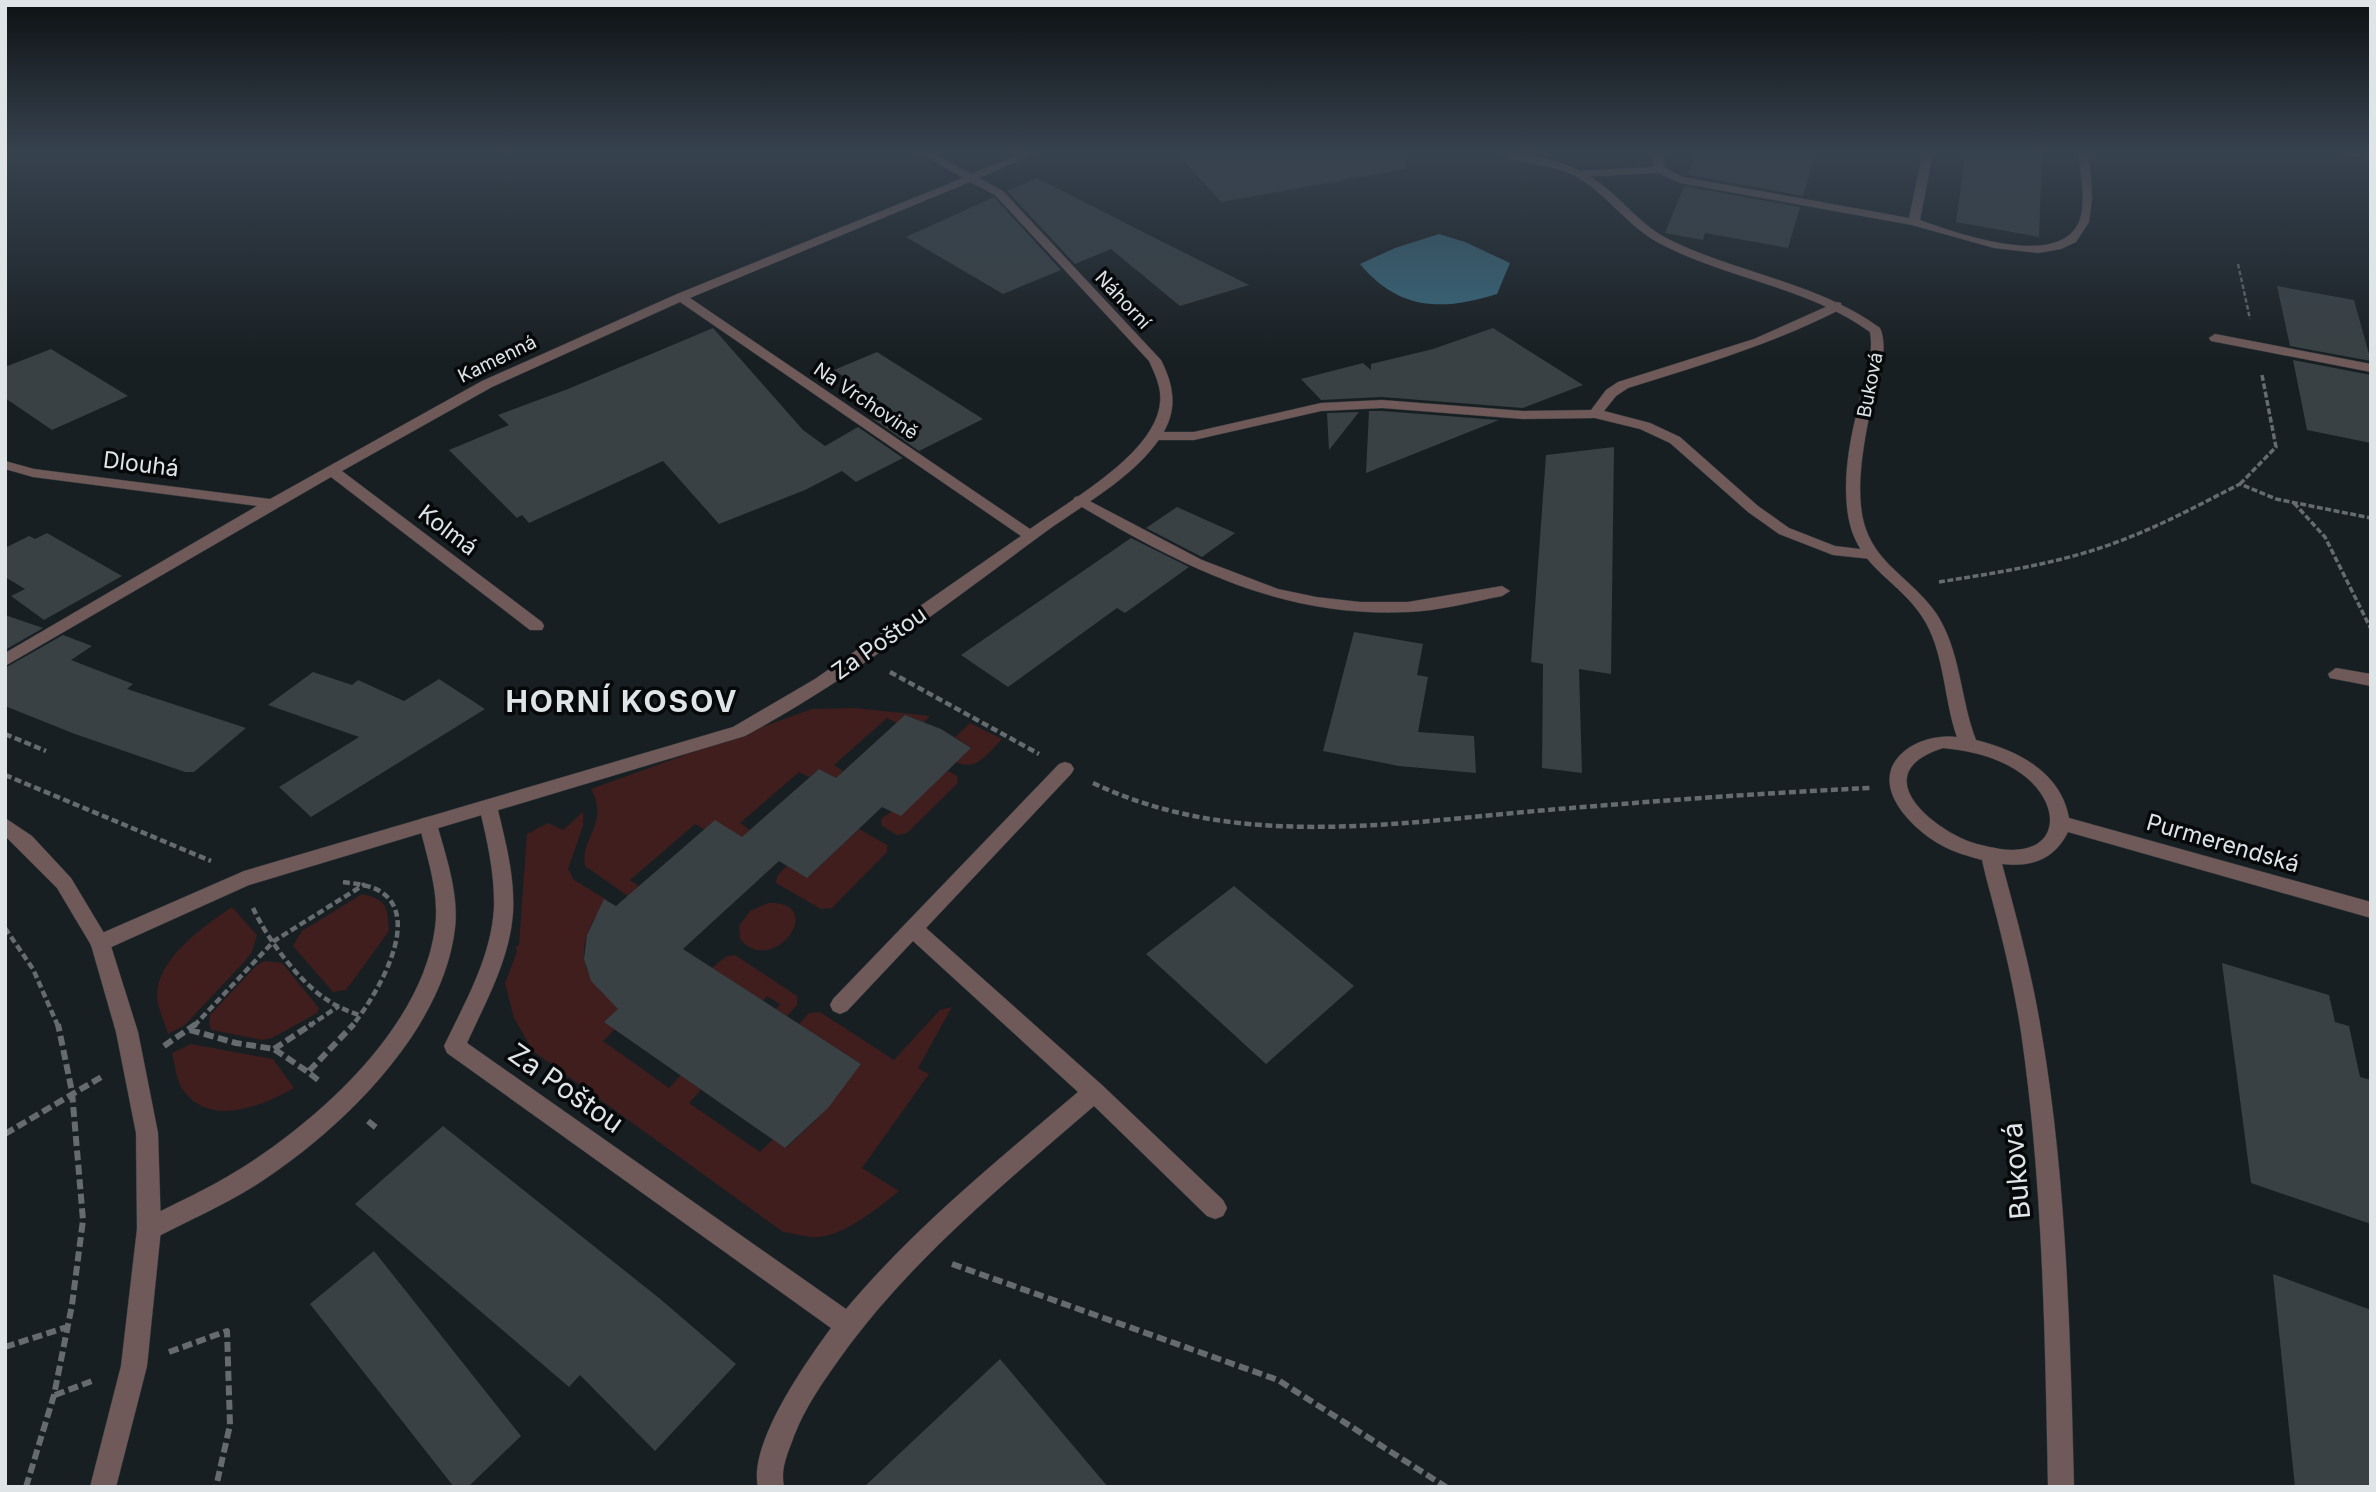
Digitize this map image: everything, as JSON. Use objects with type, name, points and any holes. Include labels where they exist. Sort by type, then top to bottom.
[{"type":"street","name":"Kamenná","points":[[5,660],[272,504],[487,384],[681,297],[867,222]]},
{"type":"street","name":"Náhorní","points":[[1026,222],[1155,360]]},
{"type":"street","name":"Buková","points":[[1635,222],[1643,230],[1705,260],[1837,306],[1876,331],[1879,346],[1852,485],[1858,528],[1861,540],[1871,554],[1933,622],[1940,638],[1959,719],[1968,743]]},
{"type":"street","points":[[1914,222],[1978,241],[2023,248],[2055,248],[2073,239],[2083,222]]},
{"type":"street","name":"Na Vrchovině","points":[[681,297],[1030,536]]},
{"type":"street","points":[[1595,414],[1611,393],[1622,385],[1729,355],[1807,323],[1837,306]]},
{"type":"street","points":[[2215,338],[2371,368]]},
{"type":"street","name":"Za Poštou","points":[[100,943],[244,879],[739,732],[776,712],[1030,536],[1137,455],[1155,436],[1166,412],[1168,387],[1155,360]]},
{"type":"street","points":[[1155,436],[1194,436],[1321,407],[1382,404],[1522,415],[1595,414],[1645,426],[1675,440],[1752,509],[1784,531],[1833,550],[1871,554]]},
{"type":"street","name":"Dlouhá","points":[[5,465],[33,473],[272,504]]},
{"type":"street","name":"Kolmá","points":[[333,471],[536,626]]},
{"type":"street","points":[[1080,500],[1160,547],[1270,594],[1330,605],[1409,607],[1502,591]]},
{"type":"street","points":[[2336,674],[2371,680]]},
{"type":"street","points":[[1943,742],[1968,743],[2003,755],[2034,774],[2049,789],[2059,806],[2062,823],[2059,837],[2048,848],[2013,857],[1990,855],[1965,848],[1931,829],[1907,805],[1899,788],[1898,770],[1906,755],[1922,746],[1943,742]]},
{"type":"street","points":[[840,1005],[1065,769]]},
{"type":"street","name":"Za Poštou","points":[[488,806],[502,870],[502,925],[489,970],[454,1046],[846,1324]]},
{"type":"street","name":"Purmerendská","points":[[2062,823],[2371,910]]},
{"type":"street","points":[[149,1229],[248,1177],[302,1138],[356,1090],[416,1013],[436,972],[445,931],[446,901],[428,824]]},
{"type":"street","points":[[5,825],[25,841],[64,883],[100,943],[133,1061],[147,1133],[149,1229],[134,1366],[103,1487]]},
{"type":"street","name":"Buková","points":[[1990,855],[2020,973],[2039,1090],[2051,1238],[2061,1487]]},
{"type":"street","points":[[913,929],[1094,1092],[1216,1208]]},
{"type":"street","points":[[771,1487],[767,1474],[782,1431],[799,1396],[846,1324],[912,1252],[1094,1092]]},
{"type":"path","points":[[1902,588],[2015,569],[2101,548],[2166,521],[2240,484],[2276,447],[2238,264]]},
{"type":"path","points":[[2240,484],[2258,493],[2371,518]]},
{"type":"path","points":[[2293,502],[2325,537],[2371,629]]},
{"type":"path","points":[[860,656],[1065,769],[1133,802],[1180,816],[1229,823],[1323,829],[1732,794],[1899,788]]},
{"type":"path","points":[[7,737],[46,751]]},
{"type":"path","points":[[308,1072],[361,1016],[393,958],[399,939],[399,911],[389,896],[366,883],[330,881]]},
{"type":"path","points":[[5,1134],[72,1092],[190,1030],[274,941],[366,883]]},
{"type":"path","points":[[251,904],[265,901]]},
{"type":"path","points":[[5,928],[33,969],[57,1020],[72,1092],[83,1220],[54,1395],[26,1487]]},
{"type":"path","points":[[274,1048],[340,1006]]},
{"type":"path","points":[[190,1030],[236,1044],[274,1048],[379,1130]]},
{"type":"path","points":[[912,1252],[972,1270],[1278,1380],[1446,1487]]},
{"type":"path","points":[[5,1347],[67,1327]]},
{"type":"path","points":[[216,1487],[230,1425],[227,1331]]},
{"type":"shaded area","points":[[855,708],[930,716],[924,722],[905,715],[897,723],[887,718],[834,765],[843,771],[836,778],[819,769],[809,777],[799,772],[740,823],[750,830],[742,837],[715,821],[705,830],[695,824],[630,880],[639,886],[628,896],[585,866],[586,846],[597,812],[591,789],[812,709]]},
{"type":"shaded area","points":[[970,723],[1002,739],[982,760],[970,765],[956,762],[971,748],[955,737]]},
{"type":"shaded area","points":[[948,771],[957,776],[958,783],[907,833],[897,835],[882,826],[881,819]]},
{"type":"shaded area","points":[[583,812],[583,826],[568,869],[574,880],[607,900],[586,937],[585,962],[596,986],[607,997],[624,982],[615,1029],[603,1041],[669,1088],[681,1075],[701,1090],[689,1103],[760,1152],[773,1139],[786,1148],[819,1117],[861,1064],[799,1024],[809,1013],[820,1012],[894,1060],[940,1010],[952,1007],[918,1068],[929,1074],[862,1168],[899,1191],[870,1214],[846,1228],[822,1237],[783,1232],[533,1051],[514,1018],[505,983],[517,952],[516,947],[519,945],[527,834],[548,823],[563,830]]},
{"type":"shaded area","points":[[859,829],[887,845],[887,852],[832,908],[821,909],[776,883],[777,876],[787,866],[807,878]]},
{"type":"shaded area","points":[[362,894],[377,899],[384,906],[389,931],[346,990],[333,992],[293,946],[302,931]]},
{"type":"shaded area","points":[[768,903],[786,906],[794,913],[795,924],[790,935],[780,945],[767,950],[753,949],[740,939],[739,926],[750,911]]},
{"type":"shaded area","points":[[232,907],[257,935],[252,952],[185,1025],[168,1034],[157,997],[164,970],[184,945]]},
{"type":"shaded area","points":[[735,955],[797,996],[797,1005],[787,1016],[776,1009],[780,1004],[767,996],[763,1001],[712,968],[725,957]]},
{"type":"shaded area","points":[[265,961],[282,963],[319,1008],[317,1013],[272,1038],[262,1040],[212,1030],[209,1024],[210,1015],[257,965]]},
{"type":"shaded area","points":[[191,1044],[273,1059],[294,1088],[252,1107],[222,1111],[207,1108],[194,1102],[183,1090],[177,1077],[172,1053]]},
{"type":"water","points":[[1439,234],[1465,242],[1510,263],[1497,294],[1458,303],[1423,303],[1390,291],[1360,264],[1395,248]]},
{"type":"building","points":[[940,222],[1017,222],[1061,270],[1003,294],[906,237]]},
{"type":"building","points":[[1036,222],[1123,222],[1249,285],[1180,306],[1111,249],[1075,264]]},
{"type":"building","points":[[1670,222],[1796,222],[1788,248],[1705,233],[1703,240],[1665,233]]},
{"type":"building","points":[[1956,222],[2040,222],[2039,237]]},
{"type":"building","points":[[2277,286],[2354,300],[2371,361],[2290,346]]},
{"type":"building","points":[[713,328],[803,430],[825,446],[858,427],[903,458],[856,482],[842,471],[805,490],[719,524],[663,461],[529,523],[522,515],[517,518],[449,450],[509,425],[498,415],[568,389]]},
{"type":"building","points":[[1493,328],[1583,385],[1523,408],[1382,397],[1321,400],[1301,379],[1363,363],[1371,370],[1371,364],[1433,349]]},
{"type":"building","points":[[51,349],[128,396],[52,430],[5,398],[5,367]]},
{"type":"building","points":[[877,352],[983,419],[919,451],[873,419],[891,409],[834,370]]},
{"type":"building","points":[[2293,360],[2371,375],[2371,443],[2307,430]]},
{"type":"building","points":[[1369,411],[1382,411],[1499,420],[1366,473]]},
{"type":"building","points":[[1359,412],[1329,450],[1327,413]]},
{"type":"building","points":[[1614,447],[1611,674],[1579,669],[1582,773],[1542,768],[1543,664],[1531,662],[1546,455]]},
{"type":"building","points":[[1177,507],[1235,533],[1202,557],[1146,528]]},
{"type":"building","points":[[47,533],[122,576],[44,620],[11,596],[25,589],[5,577],[5,548],[29,536],[35,539]]},
{"type":"building","points":[[1131,538],[1189,567],[1125,613],[1117,608],[1008,687],[961,655]]},
{"type":"building","points":[[5,615],[43,628],[5,650]]},
{"type":"building","points":[[1354,632],[1423,644],[1417,675],[1428,677],[1418,732],[1474,736],[1476,773],[1399,766],[1323,751]]},
{"type":"building","points":[[63,635],[92,646],[71,660],[133,684],[127,689],[246,728],[194,772],[185,772],[75,734],[5,706],[5,668]]},
{"type":"building","points":[[313,672],[352,685],[358,680],[404,701],[439,679],[485,709],[311,817],[279,787],[359,737],[268,705]]},
{"type":"building","points":[[905,715],[941,729],[971,748],[901,816],[882,807],[807,878],[779,861],[683,949],[861,1064],[828,1108],[785,1148],[604,1022],[618,1009],[591,981],[584,959],[587,935],[604,899],[616,906],[715,820],[742,837],[819,769],[836,778]]},
{"type":"building","points":[[1234,886],[1354,986],[1266,1064],[1146,954]]},
{"type":"building","points":[[2222,963],[2329,995],[2335,1022],[2349,1026],[2360,1077],[2371,1080],[2371,1224],[2251,1183]]},
{"type":"building","points":[[443,1126],[659,1298],[736,1364],[655,1451],[580,1375],[569,1387],[355,1204]]},
{"type":"building","points":[[374,1251],[521,1436],[468,1487],[454,1487],[310,1304]]},
{"type":"building","points":[[2273,1274],[2371,1310],[2371,1487],[2295,1487]]},
{"type":"building","points":[[1000,1359],[1108,1487],[864,1487]]},
{"type":"district","name":"HORNÍ KOSOV","points":[[622,701]]}]
